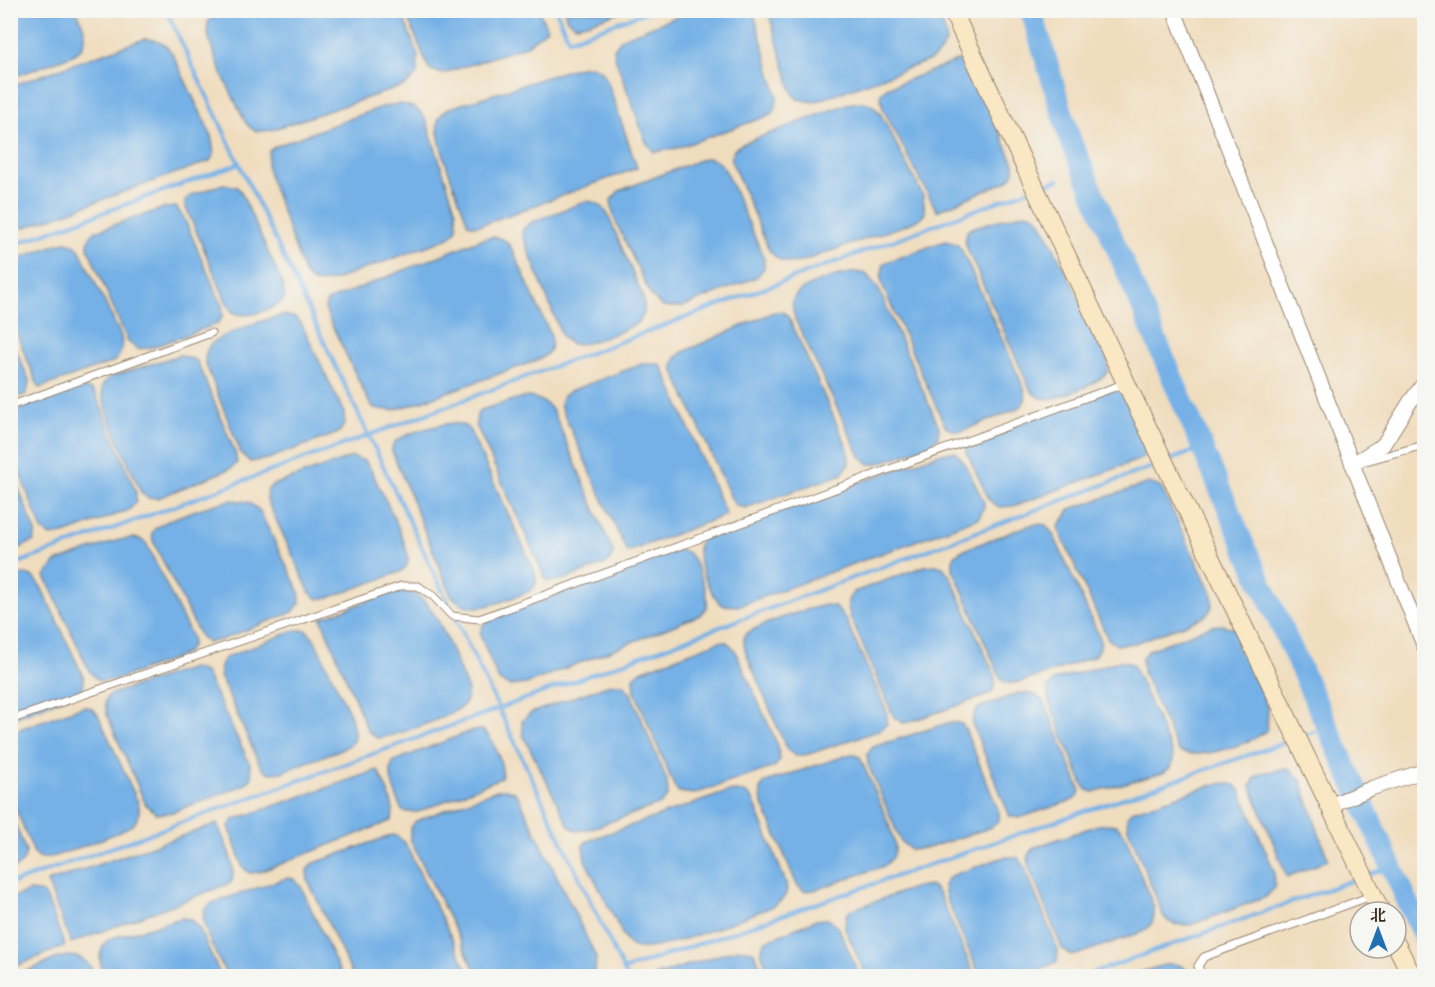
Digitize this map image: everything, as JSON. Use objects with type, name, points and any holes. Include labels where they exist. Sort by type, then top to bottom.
[{"type":"street","points":[[952,10],[1126,382],[1335,803],[1375,900]]},
{"type":"street","points":[[1174,10],[1425,646]]},
{"type":"street","points":[[1352,464],[1383,445],[1425,383]]},
{"type":"street","points":[[1335,803],[1425,771]]},
{"type":"street","points":[[1404,960],[1412,976]]},
{"type":"lane","points":[[10,405],[211,333]]},
{"type":"lane","points":[[10,720],[401,586],[418,586],[433,596],[452,615],[479,619],[1126,382]]},
{"type":"lane","points":[[1352,464],[1425,445]]},
{"type":"lane","points":[[1202,976],[1198,966],[1204,957],[1373,895]]},
{"type":"water","points":[[11,10],[77,11],[85,35],[83,45],[73,55],[11,78]]},
{"type":"water","points":[[228,10],[401,11],[418,56],[417,74],[406,85],[271,130],[254,130],[246,123],[235,101],[210,41],[209,20]]},
{"type":"water","points":[[405,11],[539,11],[547,29],[526,46],[442,74],[429,69]]},
{"type":"water","points":[[564,11],[622,11],[576,25],[567,19]]},
{"type":"water","points":[[691,11],[753,11],[777,95],[776,106],[772,113],[765,117],[677,148],[654,152],[646,142],[614,49],[622,38]]},
{"type":"water","points":[[768,11],[935,11],[943,25],[946,43],[931,60],[814,102],[797,99],[792,92]]},
{"type":"water","points":[[144,39],[160,42],[172,53],[211,135],[214,154],[210,161],[29,226],[11,229],[11,86]]},
{"type":"water","points":[[957,61],[965,62],[970,66],[1014,164],[1014,169],[1007,181],[937,211],[883,109],[880,94],[887,88]]},
{"type":"water","points":[[591,66],[600,70],[607,80],[637,168],[484,224],[475,226],[468,224],[440,143],[438,121],[441,115],[450,108],[565,71]]},
{"type":"water","points":[[859,102],[871,105],[880,113],[923,196],[925,213],[911,223],[800,262],[791,263],[780,260],[769,250],[731,160],[734,149],[847,104]]},
{"type":"water","points":[[399,104],[416,109],[427,123],[456,211],[457,229],[443,240],[332,281],[320,283],[310,280],[304,273],[270,178],[267,166],[269,151],[276,146],[382,107]]},
{"type":"water","points":[[705,158],[717,161],[725,170],[764,258],[764,268],[757,277],[682,307],[663,307],[651,296],[614,218],[611,200],[619,191]]},
{"type":"water","points":[[223,184],[237,187],[241,192],[283,285],[285,297],[283,301],[271,308],[247,315],[234,312],[229,308],[185,205],[185,201],[190,196]]},
{"type":"water","points":[[587,201],[598,204],[607,213],[643,297],[644,312],[640,320],[628,328],[597,340],[573,344],[562,336],[522,234],[523,229],[532,222]]},
{"type":"water","points":[[176,207],[184,218],[222,306],[223,316],[217,324],[153,347],[138,349],[128,342],[88,248],[90,236],[96,231],[164,208]]},
{"type":"water","points":[[1025,213],[1034,215],[1040,220],[1107,354],[1108,371],[1103,376],[1077,391],[1056,397],[1041,398],[1030,389],[965,241],[967,231],[974,227]]},
{"type":"water","points":[[491,237],[505,241],[514,253],[551,336],[548,353],[538,360],[411,405],[393,410],[375,409],[369,402],[328,317],[325,308],[327,301]]},
{"type":"water","points":[[945,241],[957,244],[962,251],[1024,388],[1025,395],[1024,402],[1017,409],[962,431],[952,430],[944,424],[881,278],[884,263]]},
{"type":"water","points":[[66,242],[79,249],[121,336],[122,348],[113,362],[39,388],[11,320],[11,261]]},
{"type":"water","points":[[856,272],[866,274],[878,288],[939,427],[938,437],[931,445],[877,464],[869,464],[860,456],[795,319],[792,307],[796,295],[811,285]]},
{"type":"water","points":[[774,312],[783,312],[788,316],[848,449],[849,464],[842,474],[745,508],[735,505],[732,500],[673,365],[677,357],[687,350]]},
{"type":"water","points":[[284,315],[296,318],[301,323],[344,413],[345,424],[338,433],[268,459],[250,462],[241,453],[205,362],[206,355],[208,348],[217,340],[257,323]]},
{"type":"water","points":[[11,338],[29,385],[26,394],[11,400]]},
{"type":"water","points":[[180,355],[196,360],[235,452],[237,463],[232,468],[158,498],[148,498],[142,494],[118,440],[106,409],[102,388],[110,377]]},
{"type":"water","points":[[642,364],[659,364],[663,368],[726,515],[627,552],[561,408],[561,400],[570,391]]},
{"type":"water","points":[[78,387],[92,390],[97,397],[136,492],[136,502],[129,510],[64,534],[50,536],[42,530],[11,451],[11,416],[16,411]]},
{"type":"water","points":[[1113,389],[1123,393],[1145,438],[1144,456],[1014,506],[998,507],[989,500],[966,451],[970,442]]},
{"type":"water","points":[[528,397],[542,401],[553,411],[613,552],[610,561],[603,565],[562,580],[549,581],[545,578],[476,425],[477,414],[481,410]]},
{"type":"water","points":[[454,423],[469,429],[536,576],[535,586],[528,592],[481,607],[465,605],[451,595],[392,451],[395,442],[406,435]]},
{"type":"water","points":[[955,452],[964,462],[984,502],[979,518],[738,606],[722,605],[707,583],[698,554],[701,539],[942,453]]},
{"type":"water","points":[[352,457],[365,461],[371,470],[399,530],[408,563],[400,572],[331,597],[318,599],[310,593],[267,500],[268,489],[273,485]]},
{"type":"water","points":[[10,467],[36,532],[34,541],[11,552]]},
{"type":"water","points":[[1149,483],[1160,487],[1164,493],[1211,592],[1212,607],[1202,618],[1135,643],[1117,645],[1108,639],[1058,528],[1070,509]]},
{"type":"water","points":[[233,500],[248,502],[259,510],[299,591],[300,603],[293,612],[218,641],[207,642],[200,636],[153,541],[152,533],[156,528],[176,518]]},
{"type":"water","points":[[1038,524],[1046,525],[1054,536],[1100,638],[1100,647],[1092,657],[1036,677],[1008,683],[1000,677],[953,569],[953,561],[961,551]]},
{"type":"water","points":[[132,538],[146,543],[192,638],[192,645],[181,656],[115,680],[99,681],[90,672],[45,576],[56,562],[119,540]]},
{"type":"water","points":[[677,550],[686,551],[691,556],[701,578],[707,607],[700,615],[526,684],[510,686],[499,681],[480,635],[483,625],[489,620]]},
{"type":"water","points":[[925,566],[943,567],[951,578],[994,674],[995,686],[988,695],[902,723],[894,717],[850,616],[848,600],[854,592]]},
{"type":"water","points":[[25,574],[32,576],[41,587],[84,678],[84,684],[78,693],[11,719],[11,577]]},
{"type":"water","points":[[406,591],[424,601],[438,621],[468,690],[467,697],[459,709],[437,720],[377,738],[368,731],[321,618],[390,593]]},
{"type":"water","points":[[826,605],[834,606],[845,618],[887,712],[887,724],[880,730],[809,754],[796,756],[787,750],[746,653],[744,636],[770,622]]},
{"type":"water","points":[[1221,625],[1234,628],[1237,634],[1268,709],[1267,730],[1249,741],[1225,749],[1200,754],[1180,752],[1143,672],[1142,658],[1149,650],[1211,626]]},
{"type":"water","points":[[295,630],[306,630],[313,637],[351,716],[355,737],[351,744],[342,749],[281,772],[270,773],[261,767],[220,676],[220,668],[222,661],[227,657]]},
{"type":"water","points":[[720,641],[727,642],[735,650],[778,746],[780,760],[774,767],[694,794],[679,792],[675,788],[635,692],[634,677],[641,671]]},
{"type":"water","points":[[1119,661],[1133,665],[1173,755],[1173,761],[1163,773],[1093,792],[1087,790],[1083,785],[1050,704],[1047,689],[1055,680]]},
{"type":"water","points":[[192,668],[205,672],[250,764],[252,778],[244,785],[173,812],[157,814],[146,805],[107,715],[105,701],[114,693]]},
{"type":"water","points":[[623,684],[631,694],[667,781],[668,795],[661,804],[577,831],[569,826],[523,735],[522,721],[531,713],[607,685]]},
{"type":"water","points":[[1019,693],[1034,694],[1045,703],[1080,790],[1078,797],[1073,800],[1019,818],[1010,816],[1008,812],[972,723],[975,712],[979,708]]},
{"type":"water","points":[[84,706],[93,709],[98,715],[138,802],[138,817],[133,824],[105,838],[62,854],[40,858],[33,851],[11,797],[11,732]]},
{"type":"water","points":[[951,722],[962,724],[965,729],[999,812],[999,820],[992,827],[931,847],[912,850],[901,842],[868,764],[867,755],[873,747]]},
{"type":"water","points":[[482,730],[490,738],[497,752],[502,767],[501,778],[418,812],[404,812],[391,778],[394,761],[471,731]]},
{"type":"water","points":[[851,754],[860,757],[892,833],[895,851],[891,860],[884,866],[815,890],[804,891],[797,885],[762,802],[760,789],[766,782]]},
{"type":"water","points":[[378,770],[392,802],[391,821],[260,872],[249,873],[242,866],[229,826],[233,820]]},
{"type":"water","points":[[1291,770],[1301,781],[1328,860],[1287,877],[1251,787],[1255,777],[1262,773]]},
{"type":"water","points":[[1225,783],[1235,785],[1240,790],[1274,871],[1275,887],[1266,897],[1190,925],[1172,923],[1164,917],[1128,828],[1127,817],[1132,811],[1212,785]]},
{"type":"water","points":[[506,789],[514,792],[519,798],[596,957],[595,970],[590,976],[478,976],[410,839],[410,828],[416,821],[497,790]]},
{"type":"water","points":[[737,791],[748,794],[753,800],[786,883],[784,898],[771,907],[666,945],[650,948],[632,946],[626,941],[585,860],[583,846],[592,839],[727,792]]},
{"type":"water","points":[[10,812],[26,851],[22,863],[11,869]]},
{"type":"water","points":[[217,824],[232,862],[231,883],[71,943],[47,882]]},
{"type":"water","points":[[1098,825],[1116,825],[1124,833],[1154,908],[1154,916],[1150,925],[1142,932],[1076,955],[1070,955],[1062,948],[1029,867],[1028,855],[1033,848]]},
{"type":"water","points":[[392,835],[405,843],[470,976],[353,976],[308,880],[307,870],[312,864]]},
{"type":"water","points":[[1004,857],[1017,857],[1023,864],[1058,950],[1057,961],[1021,976],[980,976],[946,898],[944,885],[950,876]]},
{"type":"water","points":[[287,878],[294,879],[301,887],[342,976],[227,976],[204,924],[205,909],[212,903]]},
{"type":"water","points":[[932,886],[939,894],[975,976],[866,976],[845,928],[846,916],[851,910],[916,887]]},
{"type":"water","points":[[30,891],[43,893],[47,899],[65,946],[11,968],[11,898]]},
{"type":"water","points":[[182,918],[190,919],[199,928],[221,976],[104,976],[100,956],[102,948],[109,939]]},
{"type":"water","points":[[830,919],[839,929],[860,976],[770,976],[761,952],[764,942],[815,920]]},
{"type":"water","points":[[738,949],[753,951],[766,976],[654,976]]},
{"type":"water","points":[[67,956],[85,961],[96,976],[16,976],[55,959]]},
{"type":"water","points":[[1168,964],[1181,966],[1191,976],[1127,976]]},
{"type":"waterway","points":[[166,10],[626,976]]},
{"type":"waterway","points":[[556,10],[569,40],[651,10]]},
{"type":"waterway","points":[[1031,10],[1070,139],[1243,543],[1424,937]]},
{"type":"waterway","points":[[10,246],[238,164]]},
{"type":"waterway","points":[[1039,187],[1058,180]]},
{"type":"waterway","points":[[10,566],[1029,190]]},
{"type":"waterway","points":[[1170,460],[1192,452]]},
{"type":"waterway","points":[[10,884],[498,709],[1160,464]]},
{"type":"waterway","points":[[1302,736],[1315,732]]},
{"type":"waterway","points":[[623,970],[1292,740]]},
{"type":"waterway","points":[[1368,875],[1382,870]]},
{"type":"waterway","points":[[1084,976],[1359,878]]}]
